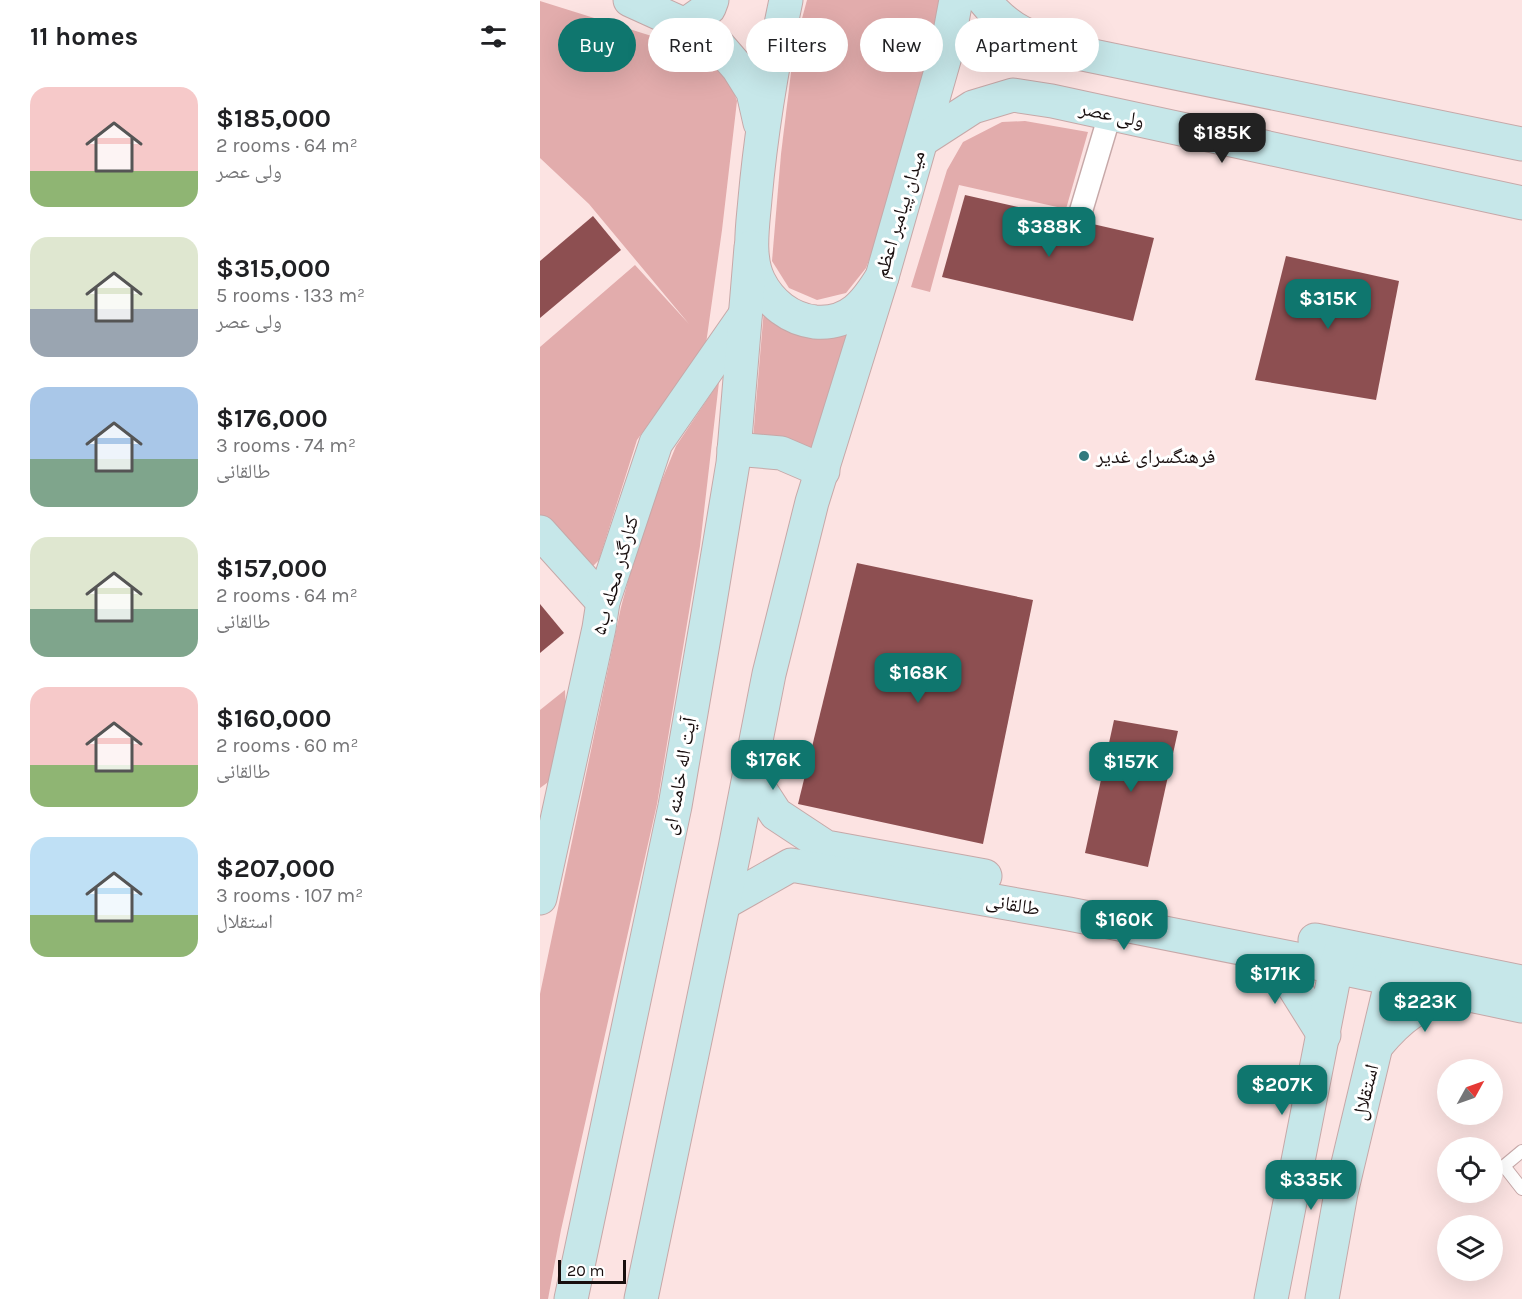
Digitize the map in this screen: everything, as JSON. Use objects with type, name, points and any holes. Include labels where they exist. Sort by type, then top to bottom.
[{"type":"main road","points":[[630,0],[670,18]]},
{"type":"main road","points":[[695,18],[709,8],[712,0]]},
{"type":"main road","name":"میدان پیامبر اعظم","points":[[786,0],[762,131],[751,246],[758,279],[775,304],[801,320],[828,323],[849,317],[870,297],[882,277],[946,53],[956,0]]},
{"type":"main road","points":[[994,6],[1028,37],[1078,53],[1522,144]]},
{"type":"main road","points":[[734,63],[753,92],[762,131]]},
{"type":"main road","name":"ولی عصر","points":[[922,140],[973,107],[1013,95],[1522,203]]},
{"type":"main road","name":"آیت اله خامنه ای","points":[[571,1299],[675,806],[707,620],[734,449],[751,246]]},
{"type":"main road","points":[[641,1299],[724,903],[769,674],[812,502],[882,277]]},
{"type":"main road","name":"کنارگذر محله ب۵","points":[[540,898],[603,602],[656,443],[746,314]]},
{"type":"main road","points":[[734,449],[781,453],[822,471]]},
{"type":"main road","points":[[540,532],[603,602]]},
{"type":"main road","name":"طالقانی","points":[[750,774],[776,814],[826,847],[1395,968],[1522,982]]},
{"type":"main road","name":"طالقانی","points":[[724,903],[791,865],[1069,914],[1254,951],[1340,956]]},
{"type":"main road","points":[[1254,951],[1292,984],[1324,1035]]},
{"type":"main road","points":[[1271,1299],[1340,956]]},
{"type":"main road","name":"طالقانی","points":[[1395,968],[1451,992],[1522,1006]]},
{"type":"main road","name":"استقلال","points":[[1322,1299],[1341,1193],[1395,968]]},
{"type":"main road","points":[[1376,1047],[1393,1026],[1413,1010],[1451,992]]},
{"type":"main road","points":[[1296,1180],[1341,1193]]},
{"type":"street","points":[[1078,220],[1110,114]]},
{"type":"lane","points":[[1522,1151],[1504,1166],[1522,1189]]},
{"type":"shaded area","points":[[807,0],[941,0],[938,18],[860,18],[860,72],[926,72],[892,200],[866,268],[846,293],[817,300],[789,288],[772,261],[781,154],[791,72],[848,72],[848,18],[802,18]]},
{"type":"shaded area","points":[[540,1],[594,18],[558,18],[558,72],[636,72],[636,31],[648,35],[648,72],[727,73],[737,101],[706,344],[637,440],[599,560],[588,571],[540,516],[540,347],[635,265],[689,324],[589,204],[540,158]]},
{"type":"shaded area","points":[[1025,121],[1088,132],[1066,209],[959,185],[930,292],[911,287],[947,170],[963,142],[1002,122]]},
{"type":"shaded area","points":[[764,309],[852,329],[812,450],[793,440],[753,439]]},
{"type":"shaded area","points":[[719,382],[700,546],[657,804],[561,1230],[548,1299],[540,1299],[540,994],[621,607],[643,526],[676,446]]},
{"type":"shaded area","points":[[565,690],[566,717],[551,780],[540,788],[540,710]]},
{"type":"building","points":[[965,195],[1154,238],[1133,321],[942,277]]},
{"type":"building","points":[[593,216],[621,250],[540,318],[540,261]]},
{"type":"building","points":[[1286,256],[1399,281],[1376,400],[1255,380]]},
{"type":"building","points":[[857,563],[1033,600],[983,844],[798,804]]},
{"type":"building","points":[[540,604],[564,633],[540,653]]},
{"type":"building","points":[[1114,720],[1178,731],[1148,867],[1085,853]]},
{"type":"place","name":"فرهنگسرای غدیر","points":[[1084,456]]}]
